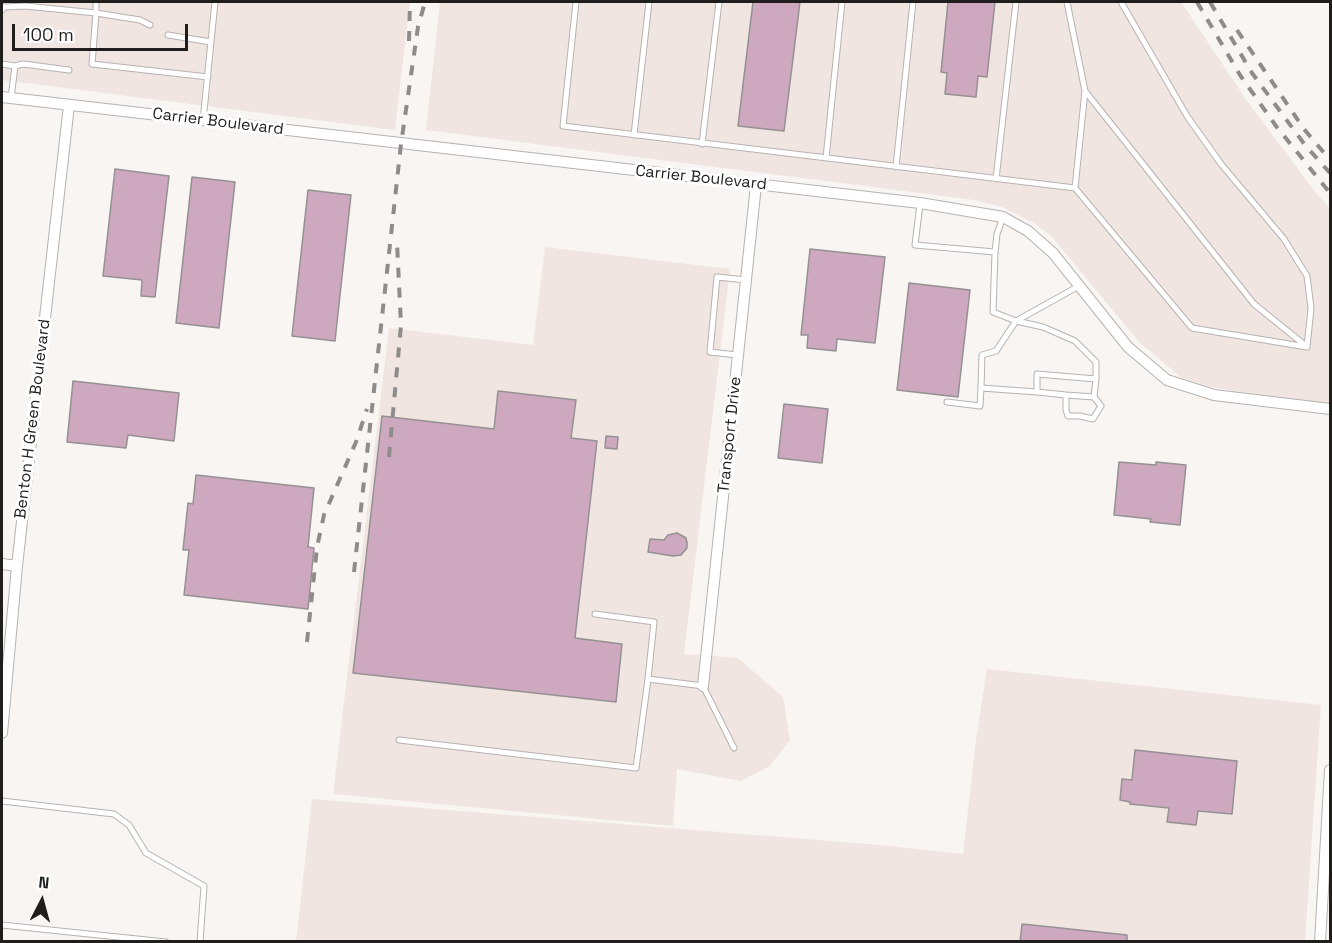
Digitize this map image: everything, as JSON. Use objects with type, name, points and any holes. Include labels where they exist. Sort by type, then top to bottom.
[{"type":"street","name":"Carrier Boulevard","points":[[6,98],[920,203],[1003,217],[1028,231],[1053,253],[1128,347],[1167,380],[1214,395],[1330,409]]},
{"type":"street","name":"Benton H Green Boulevard","points":[[2,733],[16,566],[69,105]]},
{"type":"street","name":"Transport Drive","points":[[703,686],[756,184]]},
{"type":"street","points":[[2,564],[16,566]]},
{"type":"street","points":[[1320,942],[1330,770]]},
{"type":"lane","points":[[96,2],[92,64],[208,77]]},
{"type":"lane","points":[[203,121],[215,2]]},
{"type":"lane","points":[[576,2],[563,126],[1075,188],[1192,328],[1307,347]]},
{"type":"lane","points":[[634,135],[649,2]]},
{"type":"lane","points":[[702,144],[719,2]]},
{"type":"lane","points":[[826,158],[842,2]]},
{"type":"lane","points":[[896,167],[913,2]]},
{"type":"lane","points":[[996,179],[1016,2]]},
{"type":"lane","points":[[1067,2],[1085,91],[1075,188]]},
{"type":"lane","points":[[1121,2],[1187,116],[1221,164],[1284,239],[1307,276],[1311,308],[1307,347]]},
{"type":"lane","points":[[2,10],[4,7],[25,4],[140,20],[150,25]]},
{"type":"lane","points":[[168,35],[211,42]]},
{"type":"lane","points":[[2,64],[15,66],[23,63],[69,70]]},
{"type":"lane","points":[[6,98],[15,66]]},
{"type":"lane","points":[[1085,91],[1254,304],[1307,347]]},
{"type":"lane","points":[[920,203],[915,244],[995,252]]},
{"type":"lane","points":[[1003,217],[997,234],[995,252],[993,312],[1016,321],[1043,327],[1075,341],[1096,362],[1094,397],[1101,406],[1093,419],[1068,416],[1066,395]]},
{"type":"lane","points":[[738,356],[710,352],[717,277],[746,280]]},
{"type":"lane","points":[[947,402],[980,406],[982,355],[996,351],[1016,321],[1079,286]]},
{"type":"lane","points":[[1036,392],[1037,374],[1096,379]]},
{"type":"lane","points":[[981,388],[1094,397]]},
{"type":"lane","points":[[399,740],[636,768],[654,622],[595,615]]},
{"type":"lane","points":[[648,680],[703,686],[734,748]]},
{"type":"lane","points":[[2,801],[114,814],[129,825],[146,853],[204,886],[201,942]]},
{"type":"lane","points":[[2,925],[166,942]]},
{"type":"shaded area","points":[[2,2],[410,2],[395,130],[2,80]]},
{"type":"shaded area","points":[[440,2],[1181,2],[1245,98],[1316,193],[1330,208],[1330,406],[1211,387],[1182,378],[1140,343],[1052,237],[1034,223],[1002,207],[974,200],[426,130]]},
{"type":"shaded area","points":[[545,247],[730,269],[684,654],[738,658],[783,697],[790,740],[769,767],[741,781],[677,769],[673,826],[333,794],[389,328],[533,345]]},
{"type":"shaded area","points":[[987,669],[1321,705],[1305,941],[296,942],[312,799],[879,845],[963,854]]},
{"type":"building","points":[[753,2],[800,2],[784,131],[738,126]]},
{"type":"building","points":[[948,2],[995,2],[987,77],[978,76],[976,97],[945,94],[947,73],[941,72]]},
{"type":"building","points":[[115,169],[169,176],[155,297],[141,296],[142,280],[103,276]]},
{"type":"building","points":[[192,177],[235,182],[219,328],[176,323]]},
{"type":"building","points":[[308,190],[351,195],[335,341],[292,336]]},
{"type":"building","points":[[810,249],[885,257],[875,343],[837,339],[836,351],[807,348],[808,335],[801,335]]},
{"type":"building","points":[[909,283],[970,290],[958,397],[897,390]]},
{"type":"building","points":[[73,381],[179,393],[174,441],[128,435],[126,448],[67,442]]},
{"type":"building","points":[[498,391],[576,400],[571,438],[597,441],[575,638],[622,644],[616,702],[353,673],[382,416],[494,429]]},
{"type":"building","points":[[784,404],[828,409],[822,463],[778,458]]},
{"type":"building","points":[[606,436],[618,437],[617,449],[605,448]]},
{"type":"building","points":[[1119,462],[1186,465],[1180,525],[1114,515]]},
{"type":"building","points":[[196,475],[314,488],[308,547],[314,548],[308,609],[184,595],[189,550],[183,550],[188,503],[193,504]]},
{"type":"building","points":[[677,533],[686,538],[687,543],[687,548],[681,555],[648,552],[650,539],[664,540],[668,535]]},
{"type":"building","points":[[1135,750],[1237,761],[1232,814],[1198,811],[1196,825],[1167,822],[1169,808],[1130,804],[1130,802],[1120,800],[1122,779],[1132,780]]},
{"type":"building","points":[[1022,924],[1127,935],[1127,942],[1020,942]]},
{"type":"railway","points":[[409,41],[410,2]]},
{"type":"railway","points":[[354,572],[401,144],[418,27],[425,2]]},
{"type":"railway","points":[[1197,2],[1240,75],[1276,126],[1330,193]]},
{"type":"railway","points":[[1210,2],[1252,73],[1305,145],[1330,173]]},
{"type":"railway","points":[[1237,30],[1304,129],[1325,154]]},
{"type":"railway","points":[[389,457],[401,325],[397,243]]},
{"type":"railway","points":[[307,642],[317,547],[324,515],[356,442],[367,409]]}]
